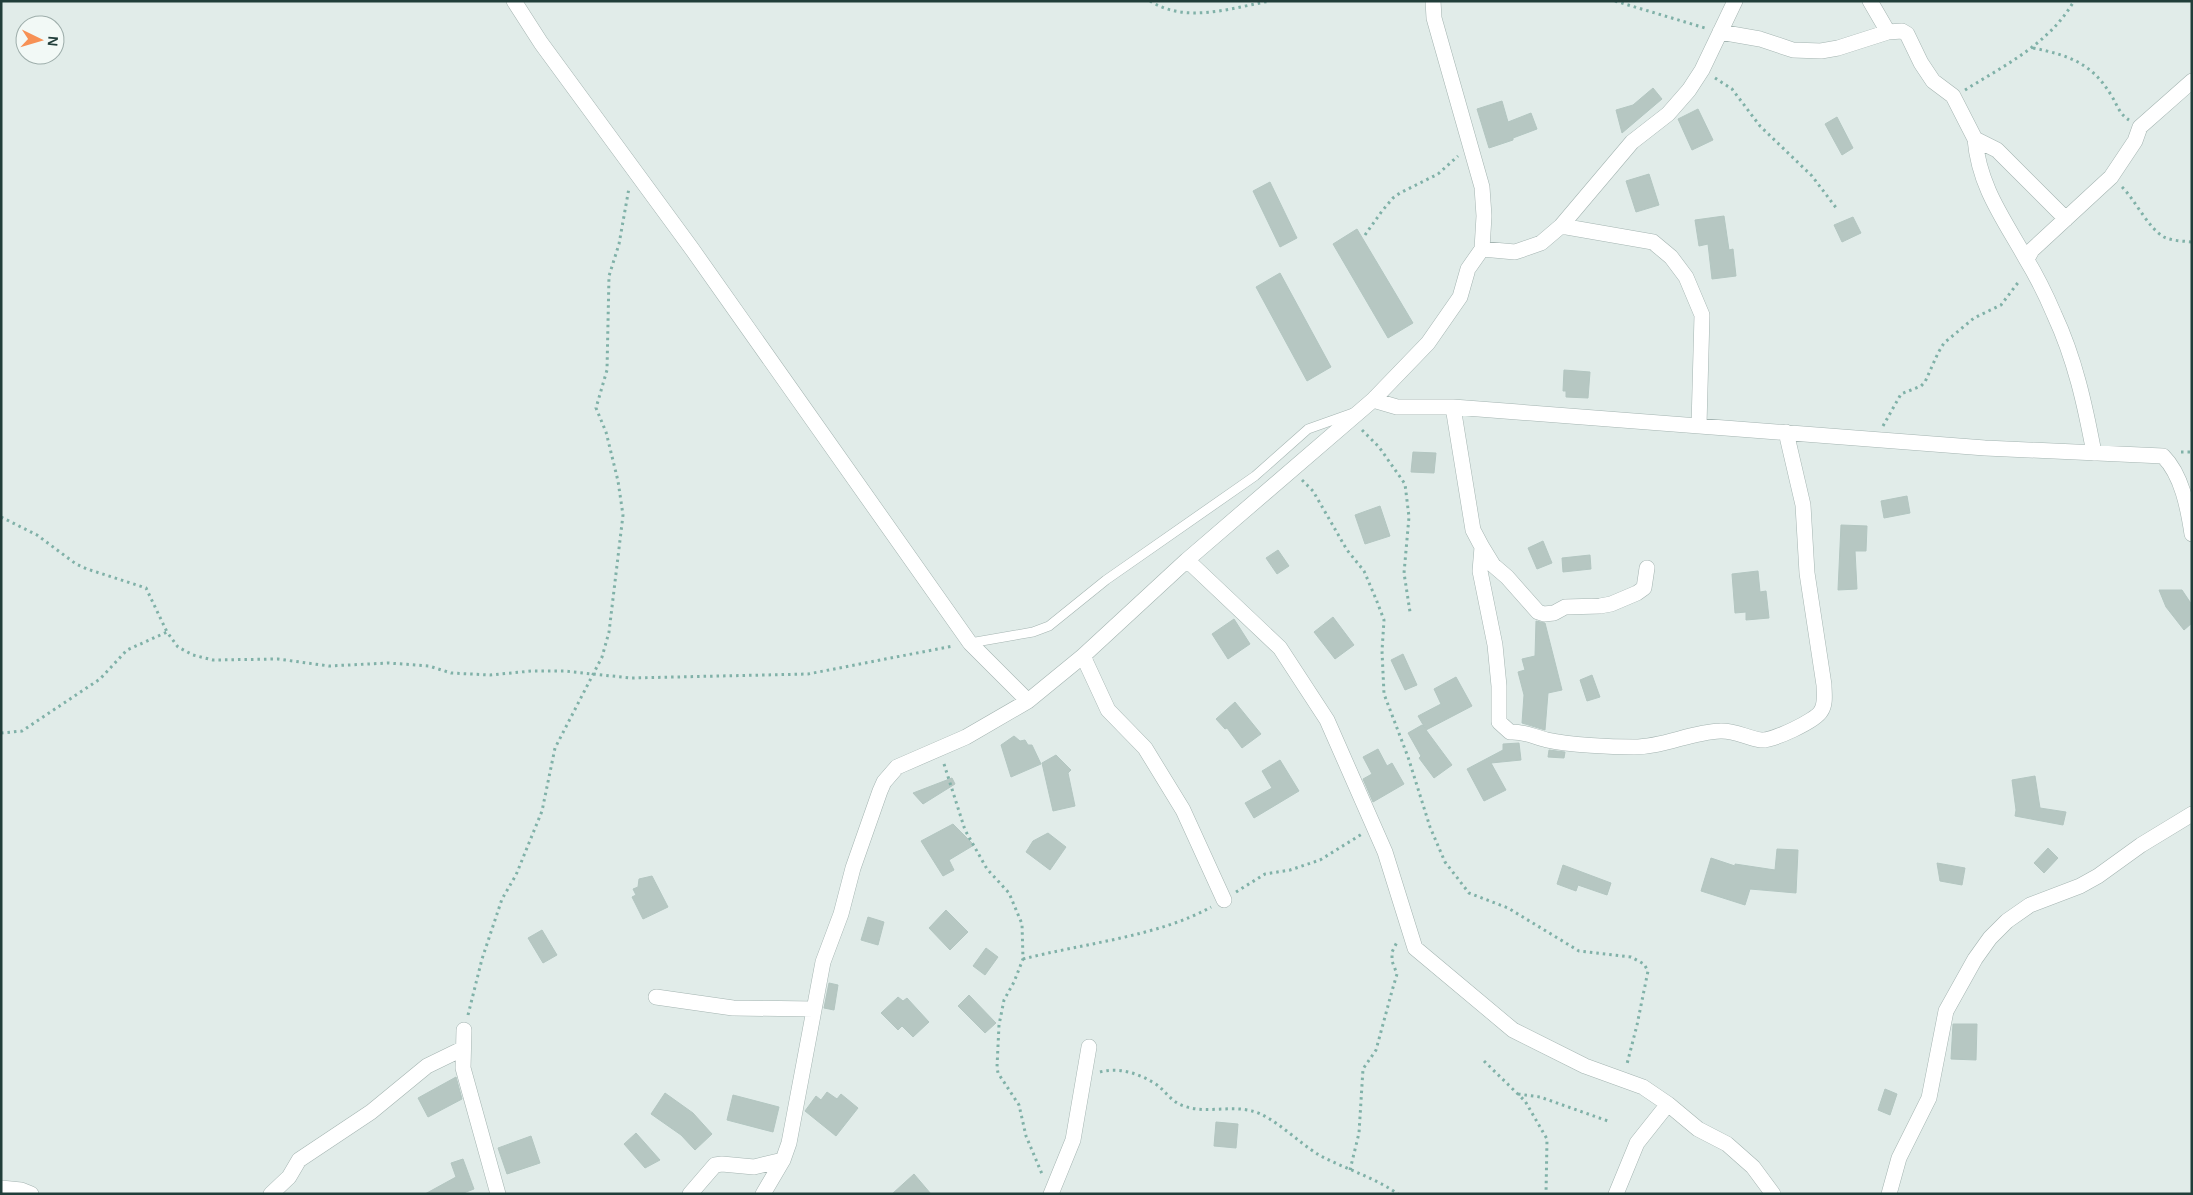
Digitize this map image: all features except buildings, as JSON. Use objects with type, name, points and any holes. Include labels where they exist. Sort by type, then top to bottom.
[{"type":"street","points":[[514,1],[541,43],[634,168],[970,643],[1028,701]]},
{"type":"street","points":[[763,1194],[789,1143],[823,962],[841,914],[853,868],[884,782],[897,766],[966,737],[1028,701],[1083,656],[1187,560],[1368,404],[1428,343],[1460,297],[1468,269],[1482,249],[1484,216],[1482,187],[1434,18],[1433,1]]},
{"type":"street","points":[[1482,249],[1516,252],[1541,243],[1561,226],[1632,142],[1668,114],[1689,90],[1702,70],[1735,1]]},
{"type":"street","points":[[1870,1],[1888,32]]},
{"type":"street","points":[[1720,32],[1760,39],[1793,50],[1820,51],[1838,48],[1888,32],[1902,31],[1907,34],[1921,63],[1933,81],[1954,96],[1975,139],[1976,156],[1984,182],[2028,261],[2055,315],[2082,390],[2094,453]]},
{"type":"street","points":[[2028,261],[2032,250],[2111,177],[2135,141],[2140,127],[2192,81]]},
{"type":"street","points":[[1975,139],[1997,150],[2066,219]]},
{"type":"street","points":[[1561,226],[1653,242],[1671,257],[1686,277],[1702,315],[1699,425]]},
{"type":"street","points":[[1368,404],[1397,407],[1453,407],[1699,425],[1873,441],[2163,456],[2170,463],[2177,478],[2188,510],[2192,534]]},
{"type":"street","points":[[1453,407],[1473,530],[1493,565],[1508,577],[1538,612],[1544,614],[1554,613],[1565,607],[1600,606],[1637,593],[1644,588],[1647,568]]},
{"type":"street","points":[[1482,547],[1480,571],[1495,645],[1499,686],[1499,722],[1510,732],[1519,731],[1548,740],[1634,747],[1658,746],[1706,732],[1720,731],[1733,731],[1760,740],[1777,737],[1808,722],[1821,712],[1825,698],[1806,573],[1802,506],[1786,432]]},
{"type":"street","points":[[1187,560],[1280,648],[1327,720],[1385,852],[1415,948],[1513,1030],[1585,1066],[1642,1086],[1668,1104],[1698,1129],[1727,1144],[1753,1167],[1773,1194]]},
{"type":"street","points":[[1083,656],[1108,710],[1144,748],[1183,810],[1224,900]]},
{"type":"street","points":[[1889,1194],[1898,1158],[1929,1098],[1946,1011],[1975,959],[1990,938],[2007,921],[2030,905],[2080,886],[2098,876],[2141,845],[2192,814]]},
{"type":"street","points":[[656,997],[733,1008],[814,1009]]},
{"type":"street","points":[[464,1030],[463,1068],[498,1194]]},
{"type":"street","points":[[1051,1194],[1073,1140],[1089,1047]]},
{"type":"street","points":[[271,1194],[289,1177],[299,1160],[372,1112],[427,1066],[462,1049]]},
{"type":"street","points":[[1616,1194],[1637,1144],[1668,1104]]},
{"type":"street","points":[[690,1194],[715,1165],[722,1164],[754,1168],[782,1160]]},
{"type":"street","points":[[1,1188],[21,1190],[31,1194]]},
{"type":"lane","points":[[970,643],[1033,632],[1049,626],[1106,580],[1255,476],[1308,429],[1368,404]]},
{"type":"path","points":[[1150,1],[1163,9],[1196,14],[1270,1]]},
{"type":"path","points":[[1615,1],[1720,32]]},
{"type":"path","points":[[1954,96],[2032,48],[2066,15],[2074,1]]},
{"type":"path","points":[[2032,48],[2058,53],[2077,60],[2092,71],[2122,115],[2140,127]]},
{"type":"path","points":[[1702,70],[1732,89],[1760,126],[1812,176],[1837,209]]},
{"type":"path","points":[[1365,235],[1393,198],[1438,174],[1469,145]]},
{"type":"path","points":[[464,1030],[482,959],[499,907],[516,875],[542,812],[556,748],[602,657],[609,632],[623,515],[618,481],[606,432],[596,408],[607,370],[609,276],[619,244],[634,168]]},
{"type":"path","points":[[2111,177],[2126,191],[2155,230],[2172,240],[2192,242]]},
{"type":"path","points":[[1873,441],[1901,394],[1921,386],[1925,382],[1944,343],[1974,318],[2001,305],[2012,292],[2028,261]]},
{"type":"path","points":[[1351,418],[1378,447],[1405,484],[1408,517],[1404,573],[1410,612]]},
{"type":"path","points":[[1291,469],[1313,492],[1347,550],[1364,571],[1376,599],[1384,620],[1382,651],[1384,694],[1408,757],[1430,827],[1446,862],[1469,893],[1508,908],[1579,950],[1632,957],[1644,964],[1648,971],[1624,1075],[1628,1080]]},
{"type":"path","points":[[1,517],[37,535],[76,564],[86,569],[146,588],[167,632],[178,647],[193,655],[213,660],[278,659],[329,666],[388,663],[429,666],[451,672],[490,675],[531,671],[631,678],[664,678],[715,675],[808,674],[970,643]]},
{"type":"path","points":[[1,733],[22,731],[100,679],[127,650],[167,632]]},
{"type":"path","points":[[939,749],[965,830],[987,869],[1008,893],[1022,924],[1023,959],[1014,982],[1004,1000],[999,1025],[997,1067],[998,1073],[1019,1105],[1026,1136],[1044,1178]]},
{"type":"path","points":[[1023,959],[1167,926],[1200,914],[1265,874],[1290,870],[1320,860],[1374,827]]},
{"type":"path","points":[[1350,1170],[1359,1133],[1362,1069],[1376,1050],[1397,974],[1392,960],[1392,952],[1408,923]]},
{"type":"path","points":[[1484,1061],[1518,1094],[1540,1124],[1547,1139],[1546,1194]]},
{"type":"path","points":[[1085,1074],[1112,1069],[1125,1070],[1155,1083],[1170,1099],[1185,1106],[1252,1111],[1270,1120],[1319,1154],[1387,1186],[1398,1194]]},
{"type":"path","points":[[1518,1094],[1540,1097],[1608,1121]]}]
